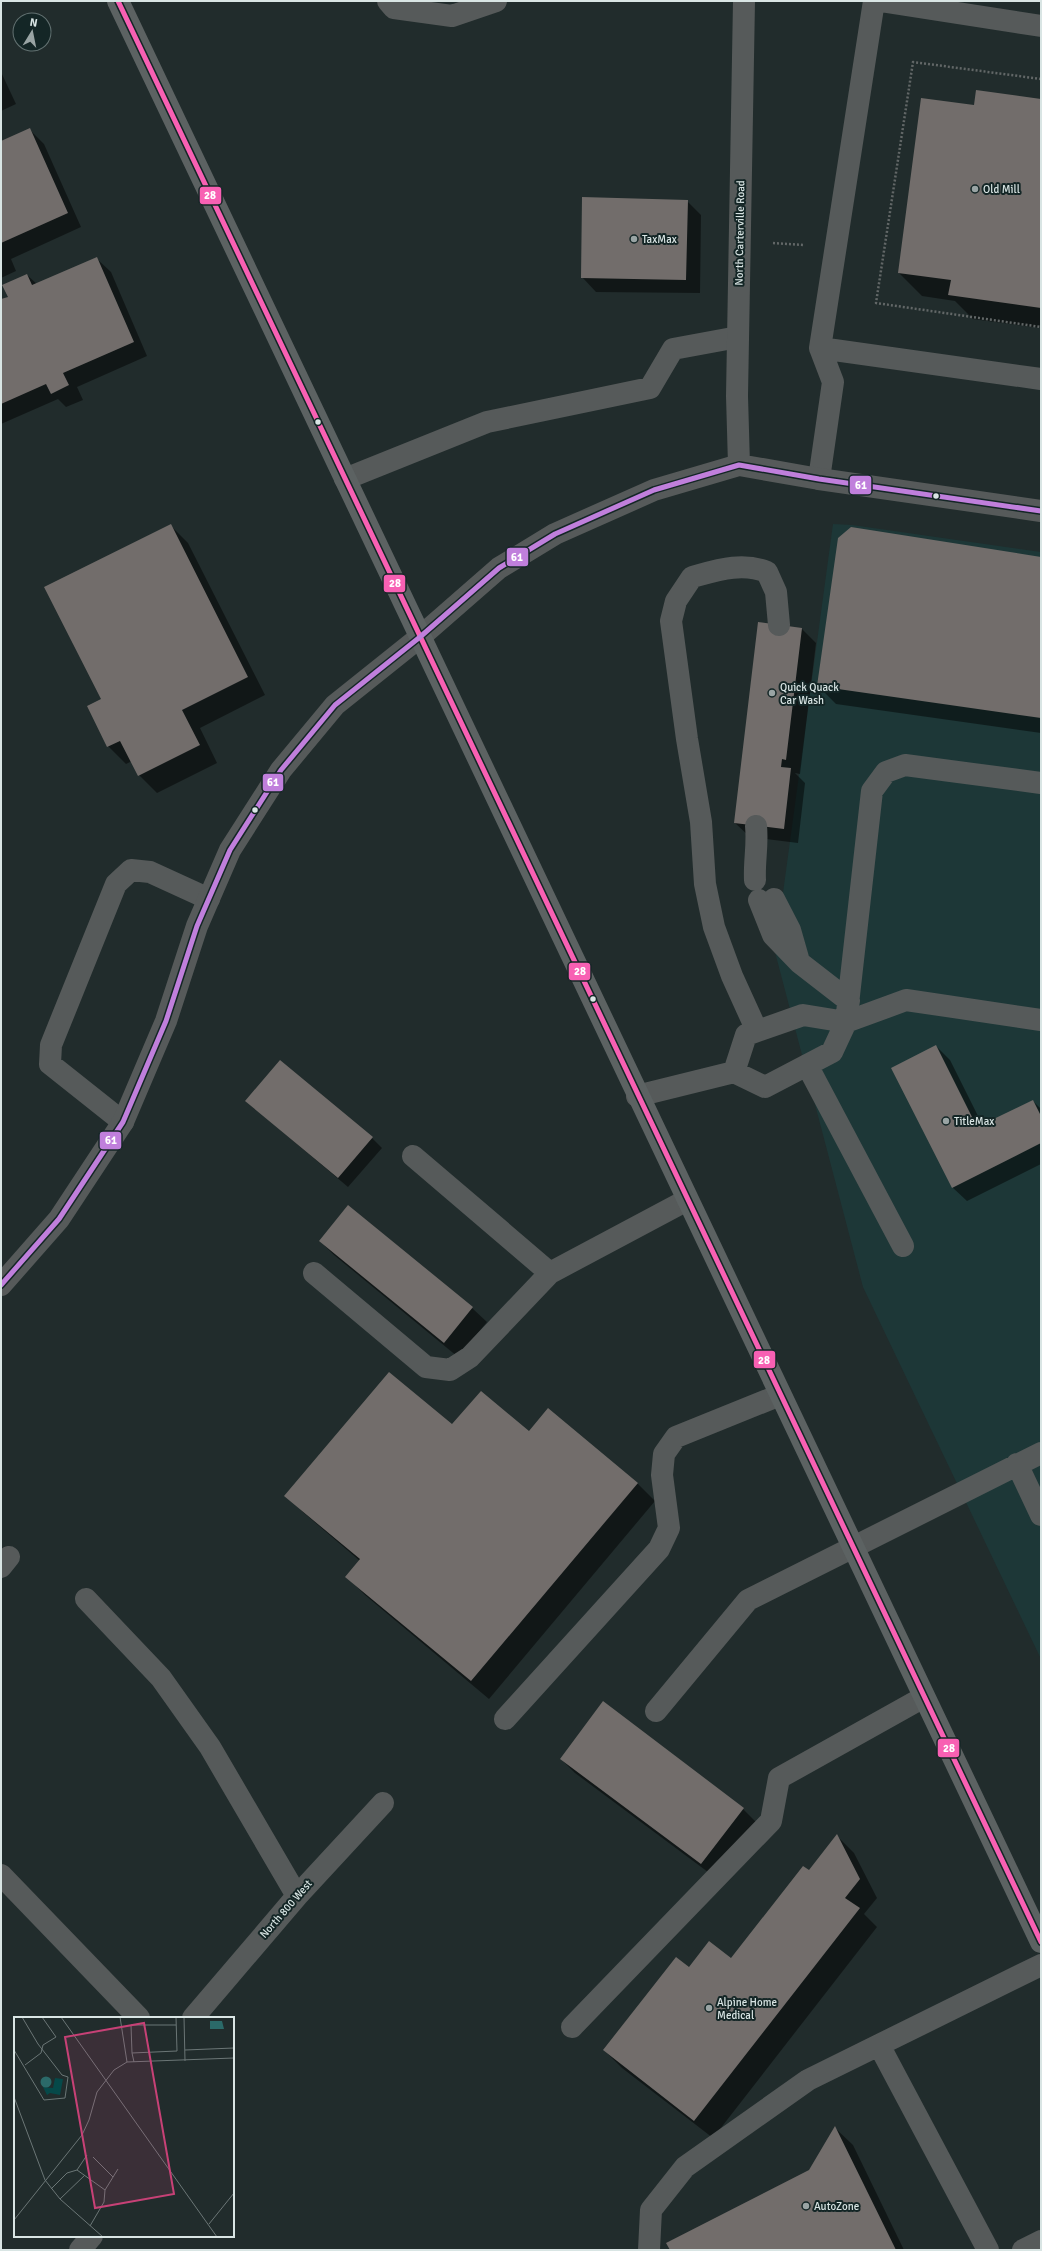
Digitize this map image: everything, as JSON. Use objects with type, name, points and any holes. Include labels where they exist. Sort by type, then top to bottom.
[{"type":"main road","points":[[118,1],[637,1096],[1041,1942]]},
{"type":"street","points":[[388,1],[394,8],[452,16],[496,1]]},
{"type":"street","name":"North Carterville Road","points":[[739,465],[738,337],[744,1]]},
{"type":"street","points":[[819,479],[833,382],[820,348],[874,1]]},
{"type":"street","points":[[880,1],[1041,26]]},
{"type":"street","points":[[345,479],[487,422],[650,388],[673,349],[738,337]]},
{"type":"street","points":[[820,348],[1041,379]]},
{"type":"street","points":[[1,1286],[59,1219],[124,1122],[166,1021],[197,926],[230,850],[281,770],[335,705],[420,637],[486,578],[555,534],[654,490],[739,465],[819,479],[1041,511]]},
{"type":"street","points":[[757,1031],[732,976],[714,927],[705,884],[701,822],[687,739],[671,621],[676,601],[692,577],[730,566],[757,568],[767,572],[776,592],[779,625]]},
{"type":"street","points":[[637,1096],[734,1072],[765,1087],[832,1052],[848,1012],[872,791],[886,772],[905,765],[1041,783]]},
{"type":"street","points":[[757,837],[754,856],[764,889],[773,934],[848,1012]]},
{"type":"street","points":[[124,1122],[50,1064],[51,1045],[116,884],[131,870],[150,872],[209,899]]},
{"type":"street","points":[[734,1072],[746,1035],[803,1015],[848,1012],[906,1000],[1041,1020]]},
{"type":"street","points":[[807,1066],[903,1246]]},
{"type":"street","points":[[413,1156],[550,1273]]},
{"type":"street","points":[[314,1273],[426,1367],[450,1370],[470,1357],[550,1273],[687,1200]]},
{"type":"street","points":[[505,1719],[659,1549],[669,1528],[662,1475],[664,1454],[676,1437],[780,1395]]},
{"type":"street","points":[[656,1711],[748,1600],[1041,1453]]},
{"type":"street","points":[[1017,1464],[1041,1515]]},
{"type":"street","points":[[86,1599],[161,1678],[210,1747],[297,1896]]},
{"type":"street","points":[[572,2027],[771,1821],[779,1778],[924,1697]]},
{"type":"street","name":"North 800 West","points":[[194,2017],[297,1896],[383,1803]]},
{"type":"street","points":[[1,1875],[138,2017]]},
{"type":"street","points":[[649,2250],[651,2210],[685,2167],[808,2080],[1041,1965]]},
{"type":"street","points":[[880,2045],[988,2250]]},
{"type":"street","points":[[80,2250],[91,2237]]},
{"type":"street","points":[[1023,2250],[1041,2241]]},
{"type":"path","points":[[1041,79],[913,62],[876,303],[1041,327]]},
{"type":"path","points":[[773,243],[804,245]]},
{"type":"shaded area","points":[[833,524],[852,525],[1041,552],[1041,1659],[863,1287],[775,952]]},
{"type":"building","name":"Old Mill","points":[[976,90],[1041,99],[1041,308],[948,295],[951,280],[898,273],[921,98],[974,105]]},
{"type":"building","points":[[30,128],[68,213],[1,243],[1,141]]},
{"type":"building","name":"TaxMax","points":[[582,197],[688,200],[686,280],[581,278]]},
{"type":"building","points":[[97,257],[134,342],[63,373],[69,385],[51,394],[46,384],[1,404],[1,299],[8,297],[2,285],[27,274],[32,285]]},
{"type":"building","points":[[171,524],[248,677],[182,710],[200,745],[138,776],[120,741],[107,747],[87,706],[101,699],[44,587]]},
{"type":"building","points":[[851,527],[1041,557],[1041,718],[817,686],[838,538]]},
{"type":"building","name":"Quick Quack Car Wash","points":[[758,622],[802,628],[786,760],[782,759],[781,767],[791,768],[784,829],[734,823]]},
{"type":"building","name":"TitleMax","points":[[936,1045],[977,1127],[1033,1100],[1041,1116],[1041,1143],[952,1188],[891,1068]]},
{"type":"building","points":[[280,1060],[373,1137],[338,1178],[245,1101]]},
{"type":"building","points":[[348,1205],[473,1307],[444,1343],[319,1241]]},
{"type":"building","points":[[389,1372],[452,1424],[481,1391],[529,1431],[548,1408],[638,1483],[471,1681],[345,1577],[360,1559],[284,1496]]},
{"type":"building","points":[[603,1701],[744,1808],[701,1864],[560,1759]]},
{"type":"building","name":"Alpine Home Medical","points":[[837,1834],[860,1879],[845,1898],[860,1908],[694,2121],[603,2050],[676,1957],[689,1967],[709,1941],[731,1958],[803,1866],[809,1870]]},
{"type":"building","name":"AutoZone","points":[[835,2126],[896,2250],[670,2250],[666,2243],[809,2170]]},
{"type":"transit line","name":"28","points":[[118,1],[1041,1942]]},
{"type":"transit line","name":"61","points":[[1,1285],[59,1219],[123,1122],[166,1021],[197,926],[230,850],[281,770],[335,705],[420,637],[499,568],[555,534],[654,490],[739,465],[819,479],[1041,511]]},
{"type":"place","name":"Old Mill","points":[[975,189]]},
{"type":"place","name":"TaxMax","points":[[634,239]]},
{"type":"place","name":"Quick Quack Car Wash","points":[[772,693]]},
{"type":"place","name":"TitleMax","points":[[946,1121]]},
{"type":"place","name":"Alpine Home Medical","points":[[709,2008]]},
{"type":"place","name":"AutoZone","points":[[806,2206]]}]
